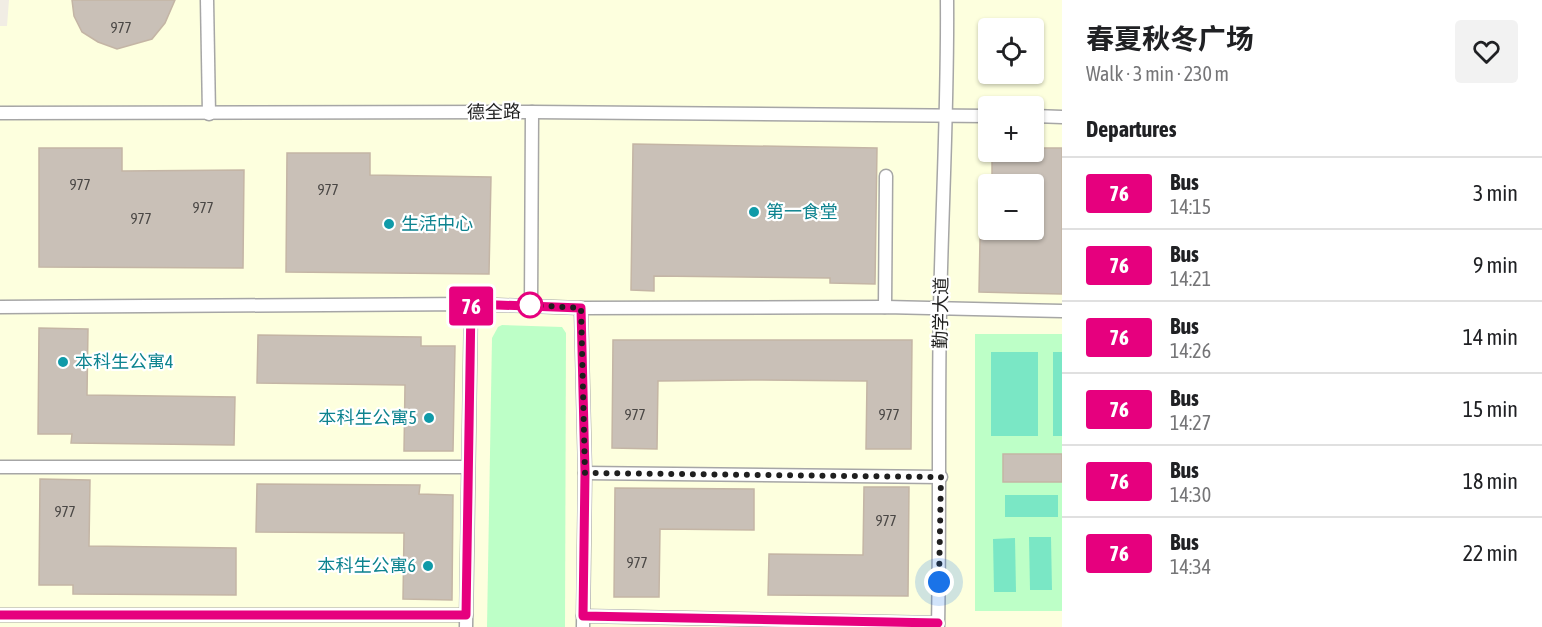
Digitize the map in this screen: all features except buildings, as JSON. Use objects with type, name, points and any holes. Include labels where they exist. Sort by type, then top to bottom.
[{"type":"lane","points":[[207,0],[209,114]]},
{"type":"lane","name":"勤学大道","points":[[938,625],[941,477],[940,310],[948,116],[947,0]]},
{"type":"lane","points":[[531,305],[532,112]]},
{"type":"lane","name":"德全路","points":[[0,113],[532,112],[978,116]]},
{"type":"lane","points":[[1044,116],[1062,117]]},
{"type":"lane","points":[[885,307],[886,176]]},
{"type":"lane","points":[[0,615],[466,621],[471,304]]},
{"type":"lane","points":[[0,307],[471,304],[581,308],[885,307],[1062,311]]},
{"type":"lane","points":[[581,308],[585,473],[583,622],[938,625]]},
{"type":"lane","points":[[0,467],[468,467]]},
{"type":"lane","points":[[585,473],[941,477]]},
{"type":"shaded area","points":[[9,0],[1062,0],[1062,627],[0,627],[0,26],[7,26]]},
{"type":"green space","points":[[502,325],[562,327],[566,333],[565,627],[487,627],[492,338],[498,327]]},
{"type":"green space","points":[[975,334],[1062,334],[1062,611],[975,611]]},
{"type":"green space","points":[[991,352],[1038,352],[1038,436],[991,436]]},
{"type":"green space","points":[[1053,352],[1062,352],[1062,436],[1053,436]]},
{"type":"green space","points":[[1005,495],[1058,495],[1058,517],[1005,517]]},
{"type":"green space","points":[[1029,537],[1051,537],[1052,590],[1030,590]]},
{"type":"green space","points":[[1015,538],[1016,592],[994,592],[993,539]]},
{"type":"bus line","name":"76","points":[[0,615],[466,615],[471,304],[581,308],[585,473],[583,616],[938,623]]},
{"type":"place","name":"第一食堂","points":[[754,212]]},
{"type":"place","name":"生活中心","points":[[389,224]]},
{"type":"place","name":"本科生公寓4","points":[[63,362]]},
{"type":"place","name":"本科生公寓5","points":[[429,418]]},
{"type":"place","name":"本科生公寓6","points":[[428,566]]},
{"type":"route","points":[[530,305],[581,308],[585,473],[941,477],[939,582]]}]
